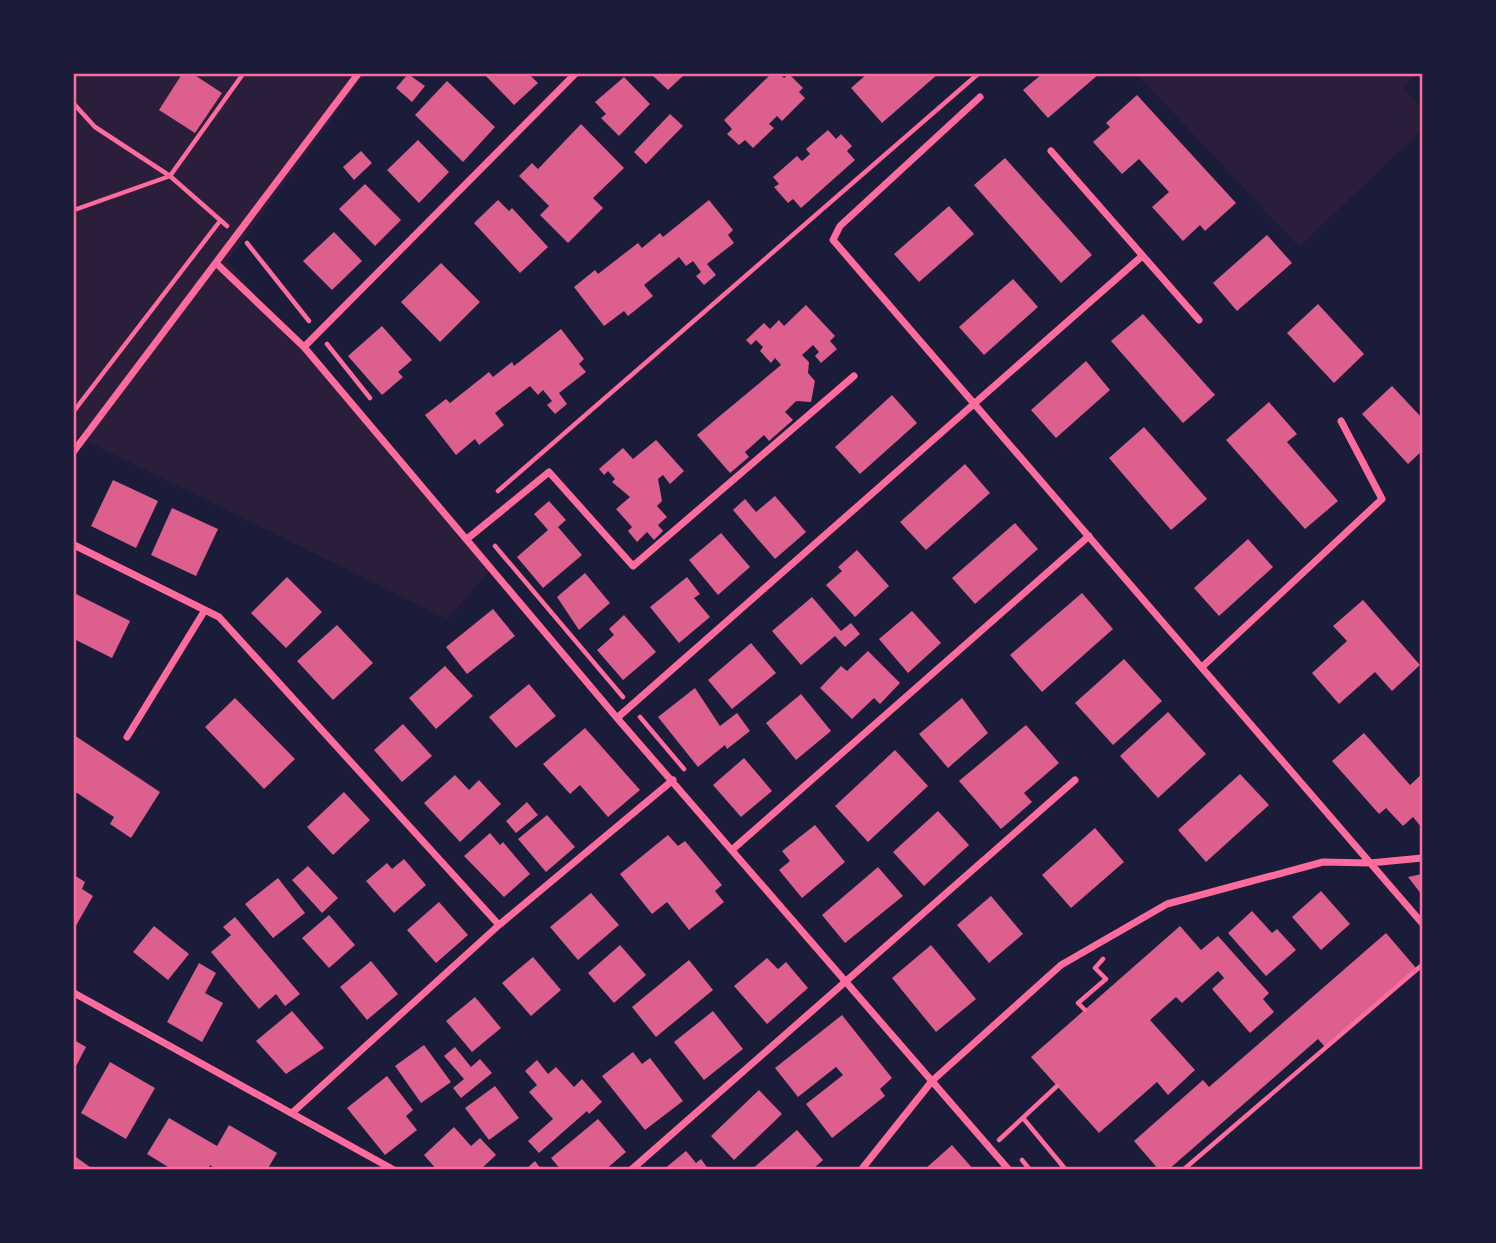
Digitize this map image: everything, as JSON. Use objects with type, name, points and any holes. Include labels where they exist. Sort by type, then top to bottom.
[{"type":"street","points":[[74,451],[358,74]]},
{"type":"street","points":[[304,347],[575,74]]},
{"type":"street","points":[[980,97],[840,226],[833,240],[1423,923]]},
{"type":"street","points":[[1051,151],[1141,257],[1199,320]]},
{"type":"street","points":[[617,718],[1141,257]]},
{"type":"street","points":[[217,264],[304,347],[617,718],[1009,1170]]},
{"type":"street","points":[[467,539],[550,472],[633,566],[853,376]]},
{"type":"street","points":[[1202,667],[1382,499],[1341,421]]},
{"type":"street","points":[[733,849],[1088,536]]},
{"type":"street","points":[[74,545],[219,617],[499,925]]},
{"type":"street","points":[[127,737],[205,610]]},
{"type":"street","points":[[292,1113],[499,925],[673,780]]},
{"type":"street","points":[[631,1170],[1075,780]]},
{"type":"street","points":[[861,1170],[932,1081],[1061,965],[1167,904],[1323,862],[1370,863],[1423,858]]},
{"type":"street","points":[[74,993],[394,1170]]},
{"type":"path","points":[[74,210],[170,176],[243,74]]},
{"type":"path","points":[[490,498],[978,74]]},
{"type":"path","points":[[74,104],[95,127],[170,176],[220,221],[74,411]]},
{"type":"path","points":[[1085,1010],[1078,1003],[1105,979],[1095,968],[1105,958],[1094,946]]},
{"type":"path","points":[[1183,1170],[1423,965]]},
{"type":"path","points":[[990,1148],[1057,1086]]},
{"type":"path","points":[[1023,1118],[1066,1170]]},
{"type":"shaded area","points":[[74,74],[365,74],[227,262],[495,565],[447,619],[85,440],[74,455]]},
{"type":"shaded area","points":[[1137,74],[1417,74],[1403,87],[1422,108],[1422,130],[1299,247]]},
{"type":"building","points":[[182,74],[193,74],[222,93],[195,133],[159,110]]},
{"type":"building","points":[[408,74],[425,86],[412,102],[396,88]]},
{"type":"building","points":[[484,74],[529,74],[538,83],[514,105]]},
{"type":"building","points":[[651,74],[685,74],[668,90]]},
{"type":"building","points":[[771,74],[780,74],[784,78],[789,74],[803,88],[799,92],[805,98],[782,121],[777,116],[769,124],[774,128],[753,148],[745,140],[739,145],[727,134],[732,129],[724,120]]},
{"type":"building","points":[[867,74],[938,74],[882,123],[851,88]]},
{"type":"building","points":[[1042,74],[1099,74],[1048,118],[1023,90]]},
{"type":"building","points":[[624,77],[650,104],[619,136],[601,118],[606,114],[595,102]]},
{"type":"building","points":[[447,81],[495,127],[463,162],[415,115]]},
{"type":"building","points":[[1137,95],[1236,203],[1205,231],[1200,225],[1183,241],[1152,207],[1169,192],[1139,159],[1122,174],[1093,142],[1110,127],[1106,123]]},
{"type":"building","points":[[670,114],[683,126],[646,164],[634,152]]},
{"type":"building","points":[[581,124],[624,168],[593,198],[603,208],[568,243],[540,215],[549,206],[519,176],[532,163],[538,169]]},
{"type":"building","points":[[828,130],[836,139],[841,134],[852,146],[847,151],[855,160],[801,208],[793,199],[788,203],[774,187],[779,184],[773,177],[797,156],[802,161],[810,154],[806,149]]},
{"type":"building","points":[[418,140],[449,172],[419,203],[387,170]]},
{"type":"building","points":[[361,151],[372,163],[354,180],[343,167]]},
{"type":"building","points":[[1005,158],[1092,255],[1061,283],[974,185]]},
{"type":"building","points":[[365,184],[401,220],[375,246],[339,209]]},
{"type":"building","points":[[498,200],[509,211],[512,208],[548,247],[520,273],[474,223]]},
{"type":"building","points":[[709,200],[733,230],[728,235],[734,243],[707,264],[716,275],[704,285],[696,276],[701,272],[693,261],[686,266],[679,257],[644,285],[653,296],[628,316],[624,311],[604,326],[574,287],[595,270],[598,274],[638,243],[642,248],[660,233],[663,237]]},
{"type":"building","points":[[949,206],[974,234],[919,282],[894,254]]},
{"type":"building","points":[[334,232],[362,261],[332,290],[303,261]]},
{"type":"building","points":[[1267,235],[1292,263],[1237,311],[1213,283]]},
{"type":"building","points":[[441,263],[480,302],[440,342],[401,302]]},
{"type":"building","points":[[1013,279],[1038,307],[984,355],[959,327]]},
{"type":"building","points":[[1318,304],[1364,354],[1334,383],[1287,333]]},
{"type":"building","points":[[806,305],[835,336],[830,341],[837,349],[821,363],[815,356],[819,352],[813,345],[802,355],[809,362],[808,373],[815,381],[811,402],[796,401],[785,412],[793,420],[769,441],[764,435],[745,452],[749,457],[730,473],[697,435],[781,365],[775,358],[771,363],[760,351],[763,347],[756,340],[751,345],[746,340],[764,323],[770,329],[779,320],[784,326]]},
{"type":"building","points":[[1143,314],[1215,395],[1183,423],[1111,341]]},
{"type":"building","points":[[382,326],[412,360],[398,372],[403,377],[382,395],[348,356]]},
{"type":"building","points":[[561,329],[584,359],[579,364],[586,372],[559,393],[567,404],[555,414],[547,405],[552,401],[543,390],[538,395],[530,386],[495,413],[504,425],[479,445],[475,439],[456,455],[425,415],[446,399],[450,403],[489,372],[493,377],[512,362],[514,366]]},
{"type":"building","points":[[1086,361],[1110,390],[1056,438],[1031,410]]},
{"type":"building","points":[[1392,386],[1422,418],[1422,451],[1408,464],[1362,414]]},
{"type":"building","points":[[892,395],[917,423],[860,474],[835,447]]},
{"type":"building","points":[[1269,402],[1297,434],[1287,442],[1338,501],[1305,529],[1226,440]]},
{"type":"building","points":[[1144,427],[1207,499],[1171,530],[1109,458]]},
{"type":"building","points":[[656,440],[684,471],[670,484],[663,475],[658,479],[662,501],[657,506],[667,517],[658,525],[663,531],[654,540],[647,532],[637,542],[628,531],[632,527],[616,509],[630,497],[612,482],[615,479],[608,471],[604,475],[599,469],[623,448],[633,459]]},
{"type":"building","points":[[965,464],[990,493],[926,550],[900,522]]},
{"type":"building","points":[[113,480],[158,501],[136,548],[91,526]]},
{"type":"building","points":[[775,496],[806,532],[775,559],[733,510],[745,499],[756,512]]},
{"type":"building","points":[[549,501],[566,520],[558,527],[582,555],[543,588],[517,557],[548,530],[534,514]]},
{"type":"building","points":[[172,508],[218,529],[196,576],[151,555]]},
{"type":"building","points":[[1015,523],[1038,549],[975,604],[952,578]]},
{"type":"building","points":[[721,533],[750,567],[718,595],[689,560]]},
{"type":"building","points":[[1248,539],[1273,567],[1219,616],[1194,588]]},
{"type":"building","points":[[857,550],[889,586],[855,617],[826,585],[842,571],[838,567]]},
{"type":"building","points":[[585,573],[610,603],[579,630],[557,597]]},
{"type":"building","points":[[287,577],[322,612],[286,648],[251,613]]},
{"type":"building","points":[[687,577],[700,594],[694,598],[710,617],[679,643],[650,607]]},
{"type":"building","points":[[74,593],[130,621],[112,658],[74,639]]},
{"type":"building","points":[[1082,593],[1113,629],[1042,692],[1010,655]]},
{"type":"building","points":[[812,597],[841,631],[851,623],[860,634],[845,647],[835,636],[801,665],[772,631]]},
{"type":"building","points":[[1363,600],[1420,665],[1392,691],[1375,672],[1339,704],[1312,673],[1347,641],[1333,626]]},
{"type":"building","points":[[493,609],[515,636],[467,674],[446,647]]},
{"type":"building","points":[[912,611],[941,643],[908,673],[879,639]]},
{"type":"building","points":[[624,615],[656,652],[623,680],[597,650],[614,635],[609,629]]},
{"type":"building","points":[[337,625],[373,663],[333,700],[297,661]]},
{"type":"building","points":[[751,643],[776,673],[732,709],[708,680]]},
{"type":"building","points":[[868,651],[900,683],[880,704],[874,698],[852,719],[820,688],[841,666],[847,671]]},
{"type":"building","points":[[1124,659],[1162,701],[1113,745],[1075,703]]},
{"type":"building","points":[[445,666],[473,696],[436,729],[409,698]]},
{"type":"building","points":[[529,684],[556,716],[516,748],[489,717]]},
{"type":"building","points":[[695,688],[720,726],[737,713],[750,731],[727,749],[725,745],[698,767],[658,717]]},
{"type":"building","points":[[801,694],[831,731],[796,760],[766,723]]},
{"type":"building","points":[[235,698],[295,759],[264,789],[205,727]]},
{"type":"building","points":[[962,698],[988,733],[948,768],[919,734]]},
{"type":"building","points":[[1168,712],[1206,754],[1158,798],[1120,756]]},
{"type":"building","points":[[403,724],[432,756],[402,782],[374,750]]},
{"type":"building","points":[[1026,725],[1059,763],[1024,793],[1032,802],[1001,829],[959,781]]},
{"type":"building","points":[[585,728],[640,790],[608,817],[580,785],[570,794],[543,764]]},
{"type":"building","points":[[1364,733],[1410,785],[1422,774],[1422,828],[1413,817],[1403,826],[1386,808],[1379,814],[1332,761]]},
{"type":"building","points":[[74,735],[160,792],[131,838],[110,824],[114,817],[74,791]]},
{"type":"building","points":[[895,750],[928,786],[868,842],[835,806]]},
{"type":"building","points":[[744,758],[772,791],[741,817],[713,785]]},
{"type":"building","points":[[1240,774],[1269,805],[1206,862],[1178,830]]},
{"type":"building","points":[[455,775],[469,790],[479,780],[501,804],[460,842],[424,803]]},
{"type":"building","points":[[344,792],[370,820],[333,855],[307,827]]},
{"type":"building","points":[[527,802],[538,815],[516,833],[506,821]]},
{"type":"building","points":[[938,811],[969,845],[924,886],[893,852]]},
{"type":"building","points":[[547,815],[575,847],[546,872],[518,839]]},
{"type":"building","points":[[815,825],[845,862],[802,898],[779,870],[790,861],[782,851]]},
{"type":"building","points":[[1095,828],[1124,862],[1071,908],[1042,875]]},
{"type":"building","points":[[490,833],[500,845],[503,842],[530,874],[504,897],[464,856]]},
{"type":"building","points":[[668,835],[678,846],[685,841],[722,885],[715,891],[724,902],[689,930],[667,902],[652,914],[620,874]]},
{"type":"building","points":[[404,859],[426,885],[394,913],[366,881],[387,863],[392,869]]},
{"type":"building","points":[[308,866],[338,898],[322,913],[292,880]]},
{"type":"building","points":[[878,867],[903,896],[845,943],[822,915]]},
{"type":"building","points":[[1422,874],[1422,895],[1408,877]]},
{"type":"building","points":[[74,875],[85,882],[82,889],[93,896],[74,929]]},
{"type":"building","points":[[278,878],[305,913],[273,938],[245,904]]},
{"type":"building","points":[[1321,891],[1350,924],[1321,950],[1292,917]]},
{"type":"building","points":[[591,893],[619,925],[578,960],[550,927]]},
{"type":"building","points":[[991,896],[1023,934],[989,963],[957,925]]},
{"type":"building","points":[[439,902],[468,935],[436,963],[407,930]]},
{"type":"building","points":[[1252,911],[1272,933],[1277,929],[1296,950],[1266,976],[1228,933]]},
{"type":"building","points":[[329,915],[355,945],[329,968],[302,938]]},
{"type":"building","points":[[235,917],[300,994],[285,1006],[276,994],[259,1009],[211,952],[231,935],[223,927]]},
{"type":"building","points":[[154,926],[189,954],[168,980],[133,952]]},
{"type":"building","points":[[1180,926],[1201,950],[1218,936],[1269,993],[1263,999],[1274,1012],[1250,1033],[1212,989],[1224,978],[1218,971],[1182,1003],[1176,997],[1150,1020],[1195,1070],[1168,1095],[1157,1082],[1099,1133],[1031,1057]]},
{"type":"building","points":[[1386,933],[1416,968],[1325,1047],[1318,1039],[1168,1170],[1159,1170],[1134,1141],[1203,1080],[1209,1087]]},
{"type":"building","points":[[620,945],[646,975],[614,1003],[588,973]]},
{"type":"building","points":[[931,945],[976,999],[936,1032],[892,978]]},
{"type":"building","points":[[533,957],[561,990],[531,1016],[502,983]]},
{"type":"building","points":[[767,958],[778,969],[786,962],[808,988],[767,1024],[734,986]]},
{"type":"building","points":[[689,960],[713,990],[656,1037],[632,1007]]},
{"type":"building","points":[[371,961],[398,994],[367,1020],[340,987]]},
{"type":"building","points":[[199,963],[216,973],[205,993],[223,1003],[202,1042],[167,1022]]},
{"type":"building","points":[[475,997],[501,1028],[472,1052],[446,1021]]},
{"type":"building","points":[[292,1011],[324,1048],[286,1074],[256,1041]]},
{"type":"building","points":[[713,1011],[743,1049],[704,1080],[674,1042]]},
{"type":"building","points":[[842,1015],[892,1078],[880,1089],[885,1096],[832,1138],[806,1104],[843,1075],[836,1067],[798,1097],[775,1068]]},
{"type":"building","points":[[74,1040],[86,1047],[74,1070]]},
{"type":"building","points":[[424,1045],[451,1082],[421,1103],[395,1066]]},
{"type":"building","points":[[455,1047],[471,1067],[480,1059],[492,1073],[461,1098],[453,1088],[464,1079],[444,1056]]},
{"type":"building","points":[[633,1052],[642,1064],[650,1058],[683,1101],[645,1130],[602,1076]]},
{"type":"building","points":[[537,1060],[548,1074],[556,1067],[574,1087],[582,1079],[602,1102],[589,1114],[587,1111],[539,1153],[528,1141],[553,1119],[529,1092],[537,1085],[525,1071]]},
{"type":"building","points":[[110,1062],[155,1088],[126,1139],[81,1113]]},
{"type":"building","points":[[387,1076],[413,1110],[406,1116],[417,1130],[385,1155],[347,1108]]},
{"type":"building","points":[[495,1086],[519,1118],[489,1140],[465,1108]]},
{"type":"building","points":[[759,1090],[782,1114],[734,1160],[711,1136]]},
{"type":"building","points":[[169,1118],[217,1146],[229,1125],[277,1153],[267,1170],[217,1170],[210,1165],[208,1170],[173,1170],[147,1154]]},
{"type":"building","points":[[598,1119],[626,1152],[605,1170],[561,1170],[551,1158]]},
{"type":"building","points":[[454,1127],[471,1146],[480,1138],[496,1155],[480,1170],[437,1170],[424,1155]]},
{"type":"building","points":[[797,1130],[823,1160],[812,1170],[751,1170]]},
{"type":"building","points":[[952,1145],[974,1170],[924,1170]]},
{"type":"building","points":[[686,1151],[696,1163],[701,1159],[709,1170],[663,1170]]},
{"type":"building","points":[[76,1157],[94,1170],[74,1170]]},
{"type":"building","points":[[535,1161],[542,1170],[525,1170]]}]
